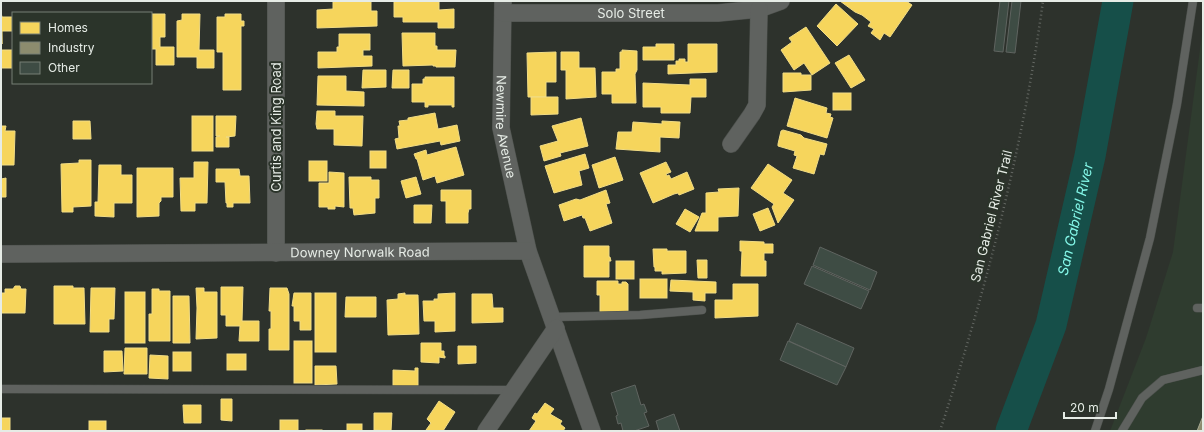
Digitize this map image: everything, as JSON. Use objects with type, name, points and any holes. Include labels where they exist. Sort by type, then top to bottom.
[{"type":"street","name":"Curtis and King Road","points":[[276,1],[276,253]]},
{"type":"street","name":"Solo Street","points":[[503,7],[718,13],[759,9],[781,1]]},
{"type":"street","name":"Newmire Avenue","points":[[503,7],[501,128],[528,251]]},
{"type":"street","points":[[731,144],[757,105],[759,9]]},
{"type":"street","name":"Downey Norwalk Road","points":[[1,254],[528,251]]},
{"type":"street","points":[[528,251],[592,431]]},
{"type":"street","points":[[486,431],[514,390],[554,322]]},
{"type":"lane","points":[[1095,431],[1109,389],[1150,238],[1176,104],[1193,1]]},
{"type":"lane","points":[[554,322],[702,310]]},
{"type":"lane","points":[[1122,431],[1142,398],[1163,380],[1203,370]]},
{"type":"lane","points":[[1,389],[514,390]]},
{"type":"path","name":"San Gabriel River Trail","points":[[940,431],[980,302],[1000,226],[1020,140],[1044,1]]},
{"type":"shaded area","points":[[1203,27],[1203,431],[1110,431],[1146,338],[1173,252]]},
{"type":"building: Homes","points":[[333,1],[371,1],[371,11],[377,11],[377,26],[317,28],[317,10],[333,9]]},
{"type":"building: Homes","points":[[394,1],[439,1],[439,10],[454,9],[454,28],[438,28],[438,22],[403,22],[403,17],[394,17]]},
{"type":"building: Homes","points":[[840,1],[906,1],[912,5],[890,37],[884,33],[880,40],[871,33],[874,29],[868,26],[871,22]]},
{"type":"building: Homes","points":[[836,4],[858,24],[837,46],[817,26]]},
{"type":"building: Homes","points":[[1,13],[2,17],[12,17],[12,31],[2,31],[2,44]]},
{"type":"building: Homes","points":[[152,14],[165,14],[165,37],[160,37],[160,47],[174,47],[174,65],[156,65],[156,49],[152,49]]},
{"type":"building: Homes","points":[[182,14],[200,14],[199,50],[214,50],[214,68],[197,68],[197,57],[177,57],[177,21],[182,20]]},
{"type":"building: Homes","points":[[225,14],[241,14],[241,21],[244,21],[244,26],[241,26],[241,90],[223,90],[223,52],[217,52],[217,17],[225,17]]},
{"type":"building: Homes","points":[[806,27],[830,63],[812,75],[804,63],[794,70],[781,50],[792,42],[789,38]]},
{"type":"building: Homes","points":[[402,33],[435,33],[435,46],[437,46],[437,50],[456,50],[455,67],[436,67],[433,65],[403,66]]},
{"type":"building: Homes","points":[[339,34],[370,34],[370,50],[363,50],[363,56],[372,56],[372,66],[318,68],[318,52],[337,52],[337,47],[339,47]]},
{"type":"building: Homes","points":[[656,44],[674,44],[674,60],[643,60],[643,47],[656,47]]},
{"type":"building: Homes","points":[[688,44],[717,44],[717,72],[668,74],[668,65],[676,65],[676,61],[679,61],[679,59],[685,59],[685,62],[688,62]]},
{"type":"building: Homes","points":[[1,50],[12,50],[12,68],[1,68]]},
{"type":"building: Homes","points":[[622,50],[637,51],[637,70],[635,74],[636,103],[612,103],[612,94],[602,94],[602,72],[616,72],[616,69],[620,69],[620,52],[622,52]]},
{"type":"building: Homes","points":[[556,52],[556,82],[546,82],[546,97],[528,97],[527,53]]},
{"type":"building: Homes","points":[[561,52],[579,52],[579,68],[595,68],[596,97],[566,99],[566,70],[561,70]]},
{"type":"building: Homes","points":[[849,55],[865,80],[851,88],[835,63]]},
{"type":"building: Homes","points":[[363,70],[386,70],[386,87],[362,88]]},
{"type":"building: Homes","points":[[393,70],[409,70],[409,88],[392,88]]},
{"type":"building: Homes","points":[[783,73],[801,73],[801,75],[811,75],[811,90],[783,92]]},
{"type":"building: Homes","points":[[318,76],[346,76],[346,91],[364,92],[364,106],[317,105]]},
{"type":"building: Homes","points":[[425,77],[454,77],[454,107],[452,107],[452,105],[428,105],[428,107],[425,107],[425,102],[412,102],[412,84],[423,84],[423,79],[425,79]]},
{"type":"building: Homes","points":[[690,79],[706,79],[706,97],[691,97],[690,113],[661,113],[661,107],[643,107],[643,83],[690,85]]},
{"type":"building: Homes","points":[[833,93],[851,93],[851,110],[833,110]]},
{"type":"building: Homes","points":[[531,97],[558,97],[558,114],[531,115]]},
{"type":"building: Homes","points":[[795,98],[827,108],[826,113],[831,114],[830,117],[833,118],[827,138],[787,126]]},
{"type":"building: Homes","points":[[317,111],[335,111],[335,116],[363,116],[362,146],[334,145],[334,129],[317,129]]},
{"type":"building: Homes","points":[[435,113],[438,129],[457,125],[460,141],[441,145],[440,141],[397,149],[395,139],[399,138],[399,121]]},
{"type":"building: Homes","points":[[192,116],[213,116],[213,151],[192,151]]},
{"type":"building: Homes","points":[[216,116],[236,116],[235,136],[226,137],[229,137],[229,147],[216,147],[216,137],[220,136],[216,136]]},
{"type":"building: Homes","points":[[581,118],[588,146],[560,153],[561,156],[544,161],[540,146],[558,141],[552,126]]},
{"type":"building: Homes","points":[[73,121],[90,121],[91,139],[73,139]]},
{"type":"building: Homes","points":[[662,121],[680,122],[679,138],[660,137],[660,152],[616,149],[618,132],[632,132],[633,122],[662,124]]},
{"type":"building: Homes","points":[[1,126],[6,126],[5,131],[15,131],[14,165],[1,165]]},
{"type":"building: Homes","points":[[783,130],[801,135],[804,138],[827,144],[824,155],[820,154],[814,174],[793,168],[797,156],[794,155],[795,151],[778,146],[781,131]]},
{"type":"building: Homes","points":[[456,147],[464,175],[437,183],[435,176],[423,180],[414,154],[426,150],[427,155]]},
{"type":"building: Homes","points":[[370,151],[386,151],[386,168],[370,168]]},
{"type":"building: Homes","points":[[585,154],[589,168],[579,171],[582,185],[554,193],[545,166]]},
{"type":"building: Homes","points":[[615,157],[623,180],[599,188],[592,165]]},
{"type":"building: Homes","points":[[79,160],[91,160],[91,206],[73,207],[73,212],[62,212],[61,164],[79,163]]},
{"type":"building: Homes","points":[[309,161],[327,161],[327,181],[309,181]]},
{"type":"building: Homes","points":[[194,162],[208,162],[207,203],[195,203],[195,211],[181,211],[180,178],[194,178]]},
{"type":"building: Homes","points":[[666,162],[671,172],[666,174],[667,176],[669,175],[671,179],[687,172],[694,189],[679,195],[678,193],[674,194],[653,203],[640,173]]},
{"type":"building: Homes","points":[[768,164],[792,180],[783,193],[794,200],[778,223],[772,207],[774,204],[751,188]]},
{"type":"building: Homes","points":[[99,165],[121,165],[121,175],[132,175],[132,203],[114,203],[114,217],[95,216],[95,202],[98,202]]},
{"type":"building: Homes","points":[[137,168],[173,168],[173,197],[161,197],[161,201],[159,203],[159,216],[137,217]]},
{"type":"building: Homes","points":[[216,169],[239,169],[240,176],[249,176],[250,203],[233,203],[233,207],[227,207],[225,182],[216,182]]},
{"type":"building: Homes","points":[[329,172],[344,173],[344,207],[335,206],[335,209],[328,209],[328,207],[319,207],[319,183],[329,183]]},
{"type":"building: Homes","points":[[349,177],[371,177],[371,180],[379,180],[379,198],[375,198],[375,213],[354,215],[353,208],[350,208]]},
{"type":"building: Homes","points":[[416,177],[421,194],[406,198],[401,181]]},
{"type":"building: Homes","points":[[6,178],[6,197],[1,197],[1,179]]},
{"type":"building: Homes","points":[[739,188],[738,216],[718,217],[718,231],[695,231],[702,213],[706,213],[706,193],[719,192],[718,189]]},
{"type":"building: Homes","points":[[441,190],[471,190],[471,209],[469,209],[468,213],[468,223],[446,223],[446,201],[441,201]]},
{"type":"building: Homes","points":[[606,190],[610,203],[606,204],[612,223],[590,231],[585,218],[583,218],[582,215],[564,221],[559,205],[576,199],[580,200]]},
{"type":"building: Homes","points":[[414,205],[432,205],[431,223],[414,223]]},
{"type":"building: Homes","points":[[768,208],[775,225],[760,231],[753,214]]},
{"type":"building: Homes","points":[[685,209],[699,217],[690,232],[676,224]]},
{"type":"building: Homes","points":[[740,241],[773,244],[773,253],[764,253],[764,261],[766,261],[766,276],[741,276],[742,251],[740,251]]},
{"type":"building: Homes","points":[[584,246],[609,246],[609,257],[611,261],[609,261],[609,277],[584,277]]},
{"type":"building: Homes","points":[[653,249],[686,251],[686,273],[662,274],[662,271],[655,271]]},
{"type":"building: Homes","points":[[697,260],[707,260],[707,278],[698,278]]},
{"type":"building: Homes","points":[[616,261],[634,261],[634,279],[616,279]]},
{"type":"building: Homes","points":[[640,279],[667,279],[667,298],[640,298]]},
{"type":"building: Homes","points":[[671,280],[716,282],[716,293],[705,293],[705,301],[693,300],[693,292],[670,291]]},
{"type":"building: Homes","points":[[597,281],[618,281],[618,284],[626,282],[628,284],[628,312],[600,312],[600,295],[597,295]]},
{"type":"building: Homes","points":[[733,284],[758,284],[758,316],[715,318],[715,300],[733,300]]},
{"type":"building: Homes","points":[[15,286],[20,286],[21,289],[26,289],[25,313],[1,313],[1,293],[5,293],[5,289],[13,289]]},
{"type":"building: Homes","points":[[54,286],[73,286],[73,288],[84,288],[85,324],[54,324]]},
{"type":"building: Homes","points":[[221,287],[243,287],[242,321],[259,321],[259,341],[239,341],[240,326],[226,326],[226,315],[221,315]]},
{"type":"building: Homes","points":[[91,288],[115,288],[114,319],[109,319],[109,332],[90,332]]},
{"type":"building: Homes","points":[[196,288],[204,288],[204,292],[217,292],[217,338],[196,339]]},
{"type":"building: Homes","points":[[270,288],[287,288],[289,294],[289,350],[269,350],[269,329],[271,329],[271,311],[269,311]]},
{"type":"building: Homes","points":[[152,289],[159,289],[159,291],[170,291],[170,341],[149,341],[149,314],[152,314]]},
{"type":"building: Homes","points":[[125,292],[145,292],[145,343],[125,343]]},
{"type":"building: Homes","points":[[294,293],[311,293],[311,330],[300,330],[300,321],[294,321],[294,306],[292,306]]},
{"type":"building: Homes","points":[[315,293],[336,293],[336,352],[315,352]]},
{"type":"building: Homes","points":[[405,293],[405,295],[418,295],[419,334],[388,335],[387,300],[398,299],[398,294]]},
{"type":"building: Homes","points":[[455,293],[455,331],[435,332],[435,321],[424,321],[423,301],[434,301],[434,299],[438,299],[438,294]]},
{"type":"building: Homes","points":[[472,294],[492,294],[493,308],[503,308],[503,322],[472,323]]},
{"type":"building: Homes","points":[[173,296],[189,296],[190,343],[173,343]]},
{"type":"building: Homes","points":[[346,297],[376,297],[376,317],[345,317]]},
{"type":"building: Homes","points":[[294,341],[312,341],[312,383],[294,383]]},
{"type":"building: Homes","points":[[421,343],[441,343],[441,351],[444,351],[445,358],[439,357],[439,363],[421,362]]},
{"type":"building: Homes","points":[[458,346],[476,346],[476,363],[458,364]]},
{"type":"building: Homes","points":[[125,348],[147,348],[147,374],[124,374]]},
{"type":"building: Homes","points":[[104,351],[122,351],[123,371],[104,372]]},
{"type":"building: Homes","points":[[173,352],[191,352],[191,371],[173,371]]},
{"type":"building: Homes","points":[[227,354],[246,354],[246,370],[227,370]]},
{"type":"building: Homes","points":[[150,355],[168,356],[168,379],[149,378]]},
{"type":"building: Homes","points":[[315,366],[336,366],[337,384],[315,385]]},
{"type":"building: Homes","points":[[415,368],[418,368],[418,387],[393,387],[393,370],[415,371]]},
{"type":"building: Homes","points":[[221,399],[232,399],[232,421],[221,420]]},
{"type":"building: Homes","points":[[439,401],[455,412],[443,431],[428,431],[426,430],[431,423],[427,419]]},
{"type":"building: Homes","points":[[545,403],[554,409],[550,414],[562,421],[560,424],[565,428],[563,431],[529,431],[536,421],[532,418]]},
{"type":"building: Homes","points":[[183,405],[201,405],[201,423],[184,423]]},
{"type":"building: Homes","points":[[374,413],[392,413],[391,431],[374,430]]},
{"type":"building: Homes","points":[[1,418],[10,418],[10,431],[1,431]]},
{"type":"building: Homes","points":[[280,420],[298,420],[298,431],[280,431]]},
{"type":"building: Homes","points":[[89,421],[106,421],[106,431],[89,431]]},
{"type":"building: Homes","points":[[347,424],[362,424],[362,431],[347,431]]},
{"type":"building: Homes","points":[[322,430],[322,431],[306,431]]},
{"type":"building: Industry","points":[[1203,416],[1203,431],[1197,431]]},
{"type":"building: Other","points":[[1000,1],[1009,1],[1003,52],[994,51]]},
{"type":"building: Other","points":[[1012,1],[1021,1],[1015,53],[1006,52]]},
{"type":"building: Other","points":[[820,247],[877,272],[870,290],[813,265]]},
{"type":"building: Other","points":[[812,266],[869,291],[861,309],[804,284]]},
{"type":"building: Other","points":[[797,323],[854,348],[846,367],[789,341]]},
{"type":"building: Other","points":[[788,341],[846,367],[837,385],[780,360]]},
{"type":"building: Other","points":[[635,385],[641,405],[644,404],[647,412],[644,413],[649,426],[634,431],[623,431],[621,423],[618,424],[616,416],[618,415],[611,393]]},
{"type":"building: Other","points":[[674,414],[680,431],[659,431],[656,421]]},
{"type":"waterway","name":"San Gabriel River","points":[[1011,431],[1051,325],[1090,156],[1118,1]]}]
